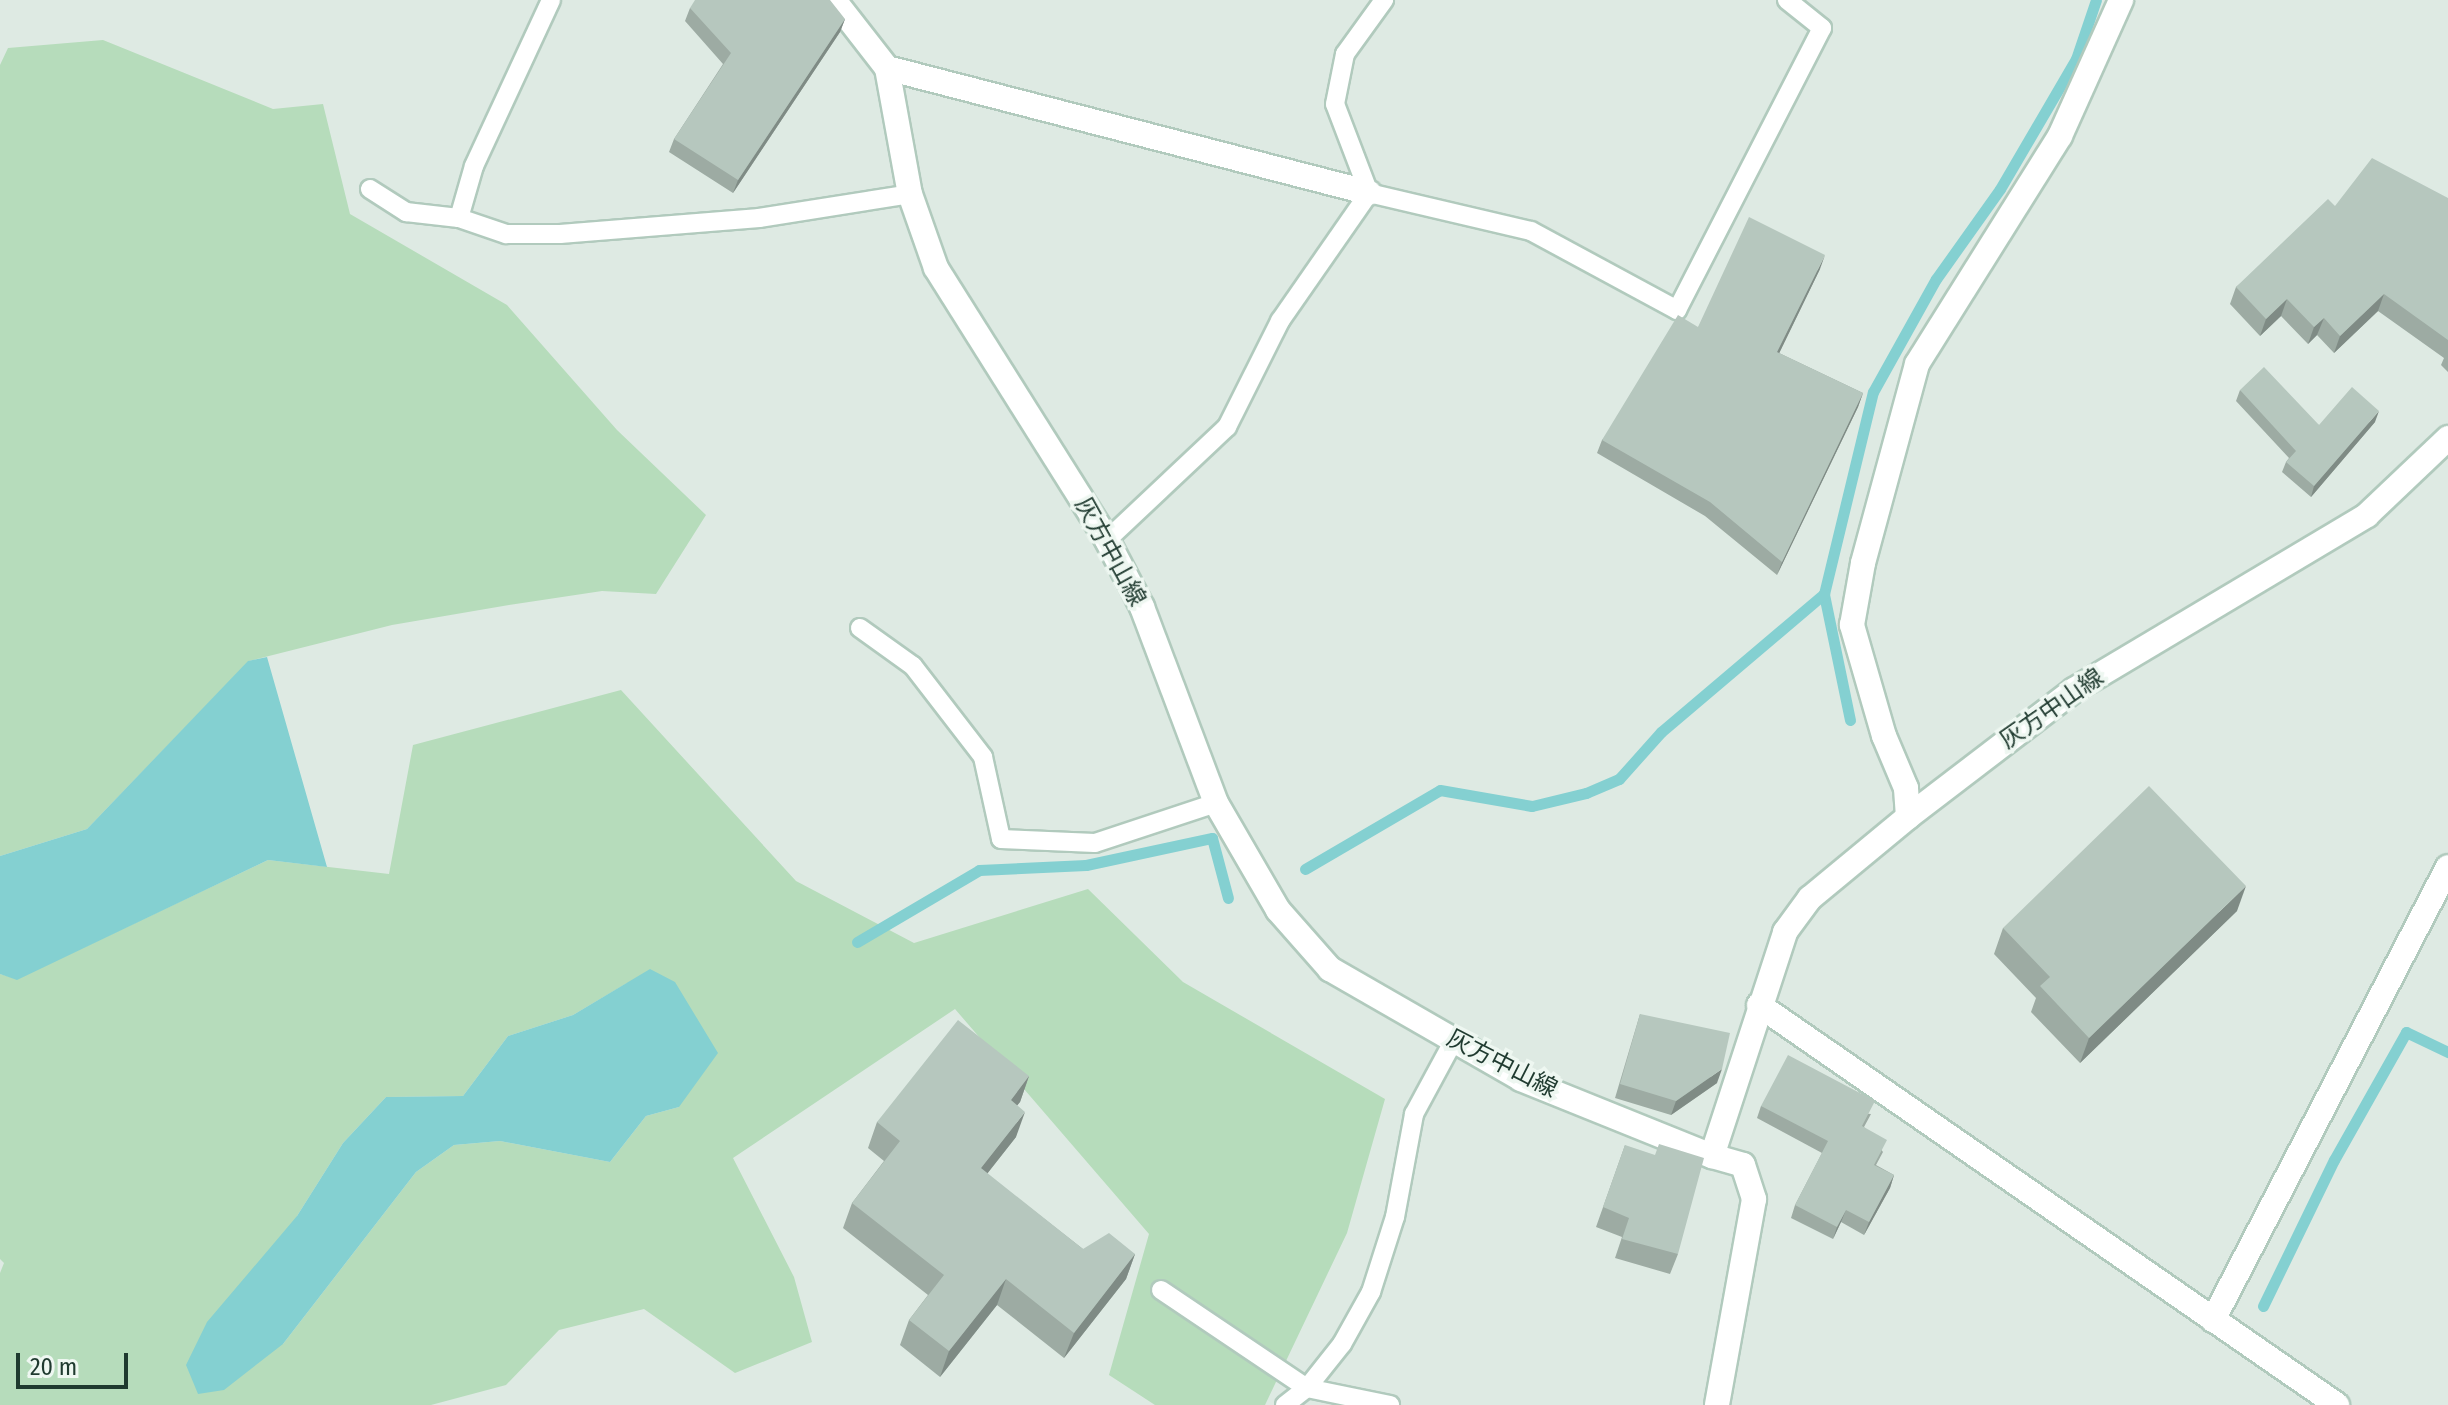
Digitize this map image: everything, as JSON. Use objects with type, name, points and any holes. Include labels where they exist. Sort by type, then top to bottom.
[{"type":"street","name":"灰方中山線","points":[[834,0],[887,68],[910,194],[936,268],[1107,540],[1142,607],[1216,803],[1278,910],[1330,969],[1521,1079],[1712,1156],[1759,1005],[1793,917],[1810,898],[1908,817],[2074,690],[2367,515],[2448,438]]},
{"type":"street","points":[[1908,817],[1906,788],[1884,736],[1852,625],[1863,563],[1917,364],[2060,136],[2121,0]]},
{"type":"street","points":[[887,68],[1369,193]]},
{"type":"street","points":[[2213,1320],[2448,867]]},
{"type":"street","points":[[1759,1005],[2337,1405]]},
{"type":"street","points":[[1712,1156],[1743,1165],[1754,1199],[1717,1405]]},
{"type":"lane","points":[[459,218],[474,166],[551,0]]},
{"type":"lane","points":[[1369,193],[1335,104],[1345,54],[1384,0]]},
{"type":"lane","points":[[1369,193],[1531,231],[1677,310],[1822,28],[1787,0]]},
{"type":"lane","points":[[370,189],[406,212],[459,218],[506,234],[560,234],[759,218],[910,194]]},
{"type":"lane","points":[[1107,540],[1227,427],[1280,321],[1369,193]]},
{"type":"lane","points":[[860,628],[913,666],[983,757],[1001,839],[1095,843],[1216,803]]},
{"type":"lane","points":[[1285,1405],[1307,1388],[1342,1344],[1371,1292],[1395,1217],[1414,1114],[1454,1040]]},
{"type":"lane","points":[[1161,1290],[1307,1388],[1390,1405]]},
{"type":"green space","points":[[103,40],[273,109],[323,104],[350,214],[507,305],[617,430],[706,515],[656,594],[602,591],[509,605],[392,625],[249,661],[87,829],[0,856],[0,65],[8,48]]},
{"type":"green space","points":[[621,690],[796,881],[914,943],[1088,889],[1183,982],[1385,1099],[1347,1233],[1265,1405],[1155,1405],[1109,1375],[1149,1234],[955,1009],[733,1158],[794,1277],[812,1342],[735,1373],[644,1309],[559,1330],[506,1385],[431,1405],[0,1405],[0,1273],[4,1263],[0,1259],[0,974],[17,979],[268,860],[389,874],[413,745]],"holes":[[[627,983],[679,1107],[646,1116],[610,1162],[500,1141],[454,1145],[416,1172],[283,1344],[297,1216],[343,1143],[386,1097],[463,1096],[508,1036],[573,1015]]]},
{"type":"water","points":[[267,657],[327,867],[268,860],[17,980],[0,974],[0,856],[87,829],[248,661]]},
{"type":"water","points":[[650,969],[675,982],[718,1053],[679,1107],[646,1116],[610,1162],[500,1141],[454,1145],[416,1172],[283,1344],[224,1390],[198,1394],[186,1365],[207,1322],[297,1216],[343,1143],[386,1097],[463,1096],[508,1036],[573,1015]]},
{"type":"building","points":[[695,0],[830,0],[845,19],[738,180],[674,139],[731,53],[690,8]]},
{"type":"building","points":[[2372,158],[2448,198],[2448,340],[2384,294],[2340,336],[2324,318],[2314,327],[2287,299],[2266,319],[2236,287],[2328,199],[2335,206]]},
{"type":"building","points":[[1749,217],[1825,255],[1777,352],[1863,393],[1782,562],[1710,502],[1602,440],[1678,315],[1698,327]]},
{"type":"building","points":[[2264,367],[2319,425],[2352,387],[2379,411],[2314,486],[2286,462],[2296,451],[2240,390]]},
{"type":"building","points":[[2149,786],[2246,886],[2089,1038],[2040,986],[2050,977],[2003,928]]},
{"type":"building","points":[[1640,1014],[1730,1033],[1722,1069],[1676,1101],[1620,1084]]},
{"type":"building","points":[[958,1020],[1029,1076],[1011,1100],[1025,1112],[981,1168],[1083,1249],[1109,1233],[1135,1254],[1074,1333],[1006,1279],[949,1351],[909,1320],[944,1275],[852,1203],[900,1141],[877,1122]]},
{"type":"building","points":[[1788,1055],[1875,1101],[1862,1126],[1887,1140],[1874,1165],[1894,1175],[1869,1222],[1846,1210],[1837,1227],[1795,1205],[1828,1141],[1761,1106]]},
{"type":"building","points":[[1659,1144],[1704,1158],[1678,1254],[1622,1239],[1629,1218],[1603,1207],[1625,1145],[1655,1155]]},
{"type":"waterway","points":[[1850,720],[1824,594],[1873,392],[1936,279],[2000,189],[2076,59],[2096,0]]},
{"type":"waterway","points":[[1305,869],[1440,790],[1532,806],[1586,793],[1619,779],[1661,732],[1824,594]]},
{"type":"waterway","points":[[857,942],[979,870],[1086,865],[1212,838],[1228,898]]},
{"type":"waterway","points":[[2263,1306],[2334,1160],[2406,1032],[2448,1052]]}]
